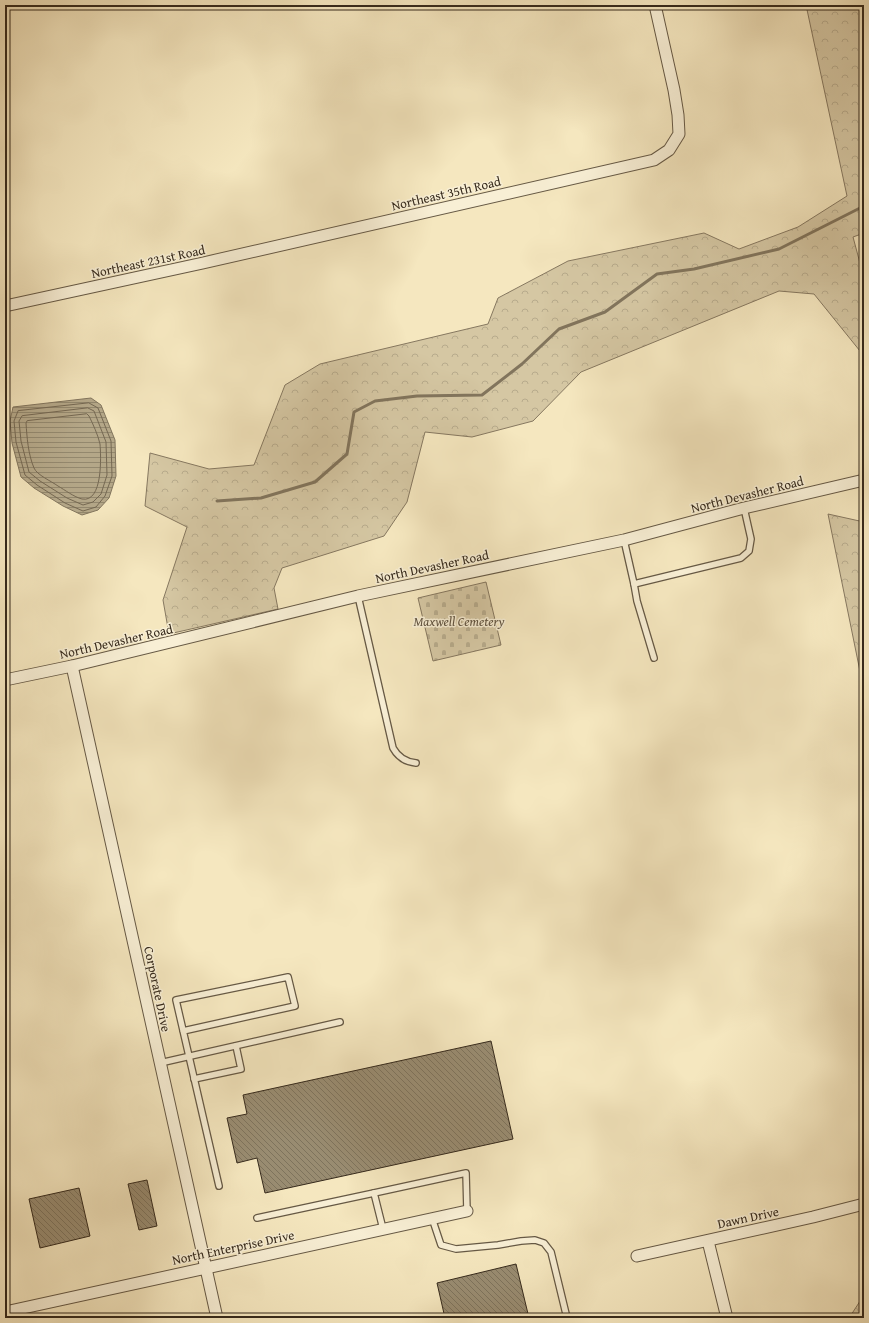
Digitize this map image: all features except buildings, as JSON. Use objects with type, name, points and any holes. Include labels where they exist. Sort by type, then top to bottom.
[{"type":"street","name":"Northeast 35th Road","points":[[296,241],[654,160],[669,150],[679,134],[674,90],[655,5]]},
{"type":"street","name":"Northeast 231st Road","points":[[5,306],[197,265],[296,241]]},
{"type":"street","name":"North Devasher Road","points":[[5,680],[72,666],[358,596],[624,540],[744,508],[864,480]]},
{"type":"street","name":"Corporate Drive","points":[[72,666],[217,1318]]},
{"type":"street","name":"Dawn Drive","points":[[637,1256],[813,1217],[864,1204]]},
{"type":"street","name":"North Enterprise Drive","points":[[5,1312],[467,1211]]},
{"type":"street","points":[[708,1240],[727,1318]]},
{"type":"lane","points":[[634,584],[741,558],[749,551],[751,539],[744,508]]},
{"type":"lane","points":[[624,540],[637,601],[654,658]]},
{"type":"lane","points":[[358,596],[392,748],[402,760],[409,763],[416,763]]},
{"type":"lane","points":[[183,1031],[295,1006],[288,977],[176,1000],[183,1031],[194,1079],[219,1186]]},
{"type":"lane","points":[[160,1063],[340,1022]]},
{"type":"lane","points":[[194,1079],[241,1069],[236,1046]]},
{"type":"lane","points":[[257,1218],[466,1173],[467,1211]]},
{"type":"lane","points":[[374,1193],[383,1229]]},
{"type":"lane","points":[[432,1218],[441,1244],[456,1249],[535,1240],[544,1243],[551,1252],[567,1318]]},
{"type":"green space","points":[[806,5],[864,5],[864,233],[853,237],[864,278],[864,352],[860,351],[814,294],[779,291],[581,372],[533,421],[472,437],[425,432],[407,502],[384,536],[282,568],[274,588],[278,609],[169,634],[163,600],[187,527],[145,506],[150,453],[209,469],[254,465],[285,385],[320,364],[488,324],[498,298],[568,261],[704,233],[739,249],[798,227],[847,196]]},
{"type":"green space","points":[[828,514],[864,522],[864,691]]},
{"type":"green space","name":"Maxwell Cemetery","points":[[486,582],[501,645],[433,661],[418,598]]},
{"type":"green space","points":[[864,1295],[864,1318],[847,1318],[851,1315]]},
{"type":"water","points":[[91,398],[101,405],[115,440],[116,476],[109,498],[98,510],[82,515],[63,506],[34,488],[21,477],[12,443],[10,421],[13,407]]},
{"type":"waterway","points":[[217,501],[261,498],[315,482],[347,454],[354,412],[375,401],[417,396],[482,395],[522,364],[559,329],[605,312],[657,274],[694,269],[779,249],[864,206]]}]
